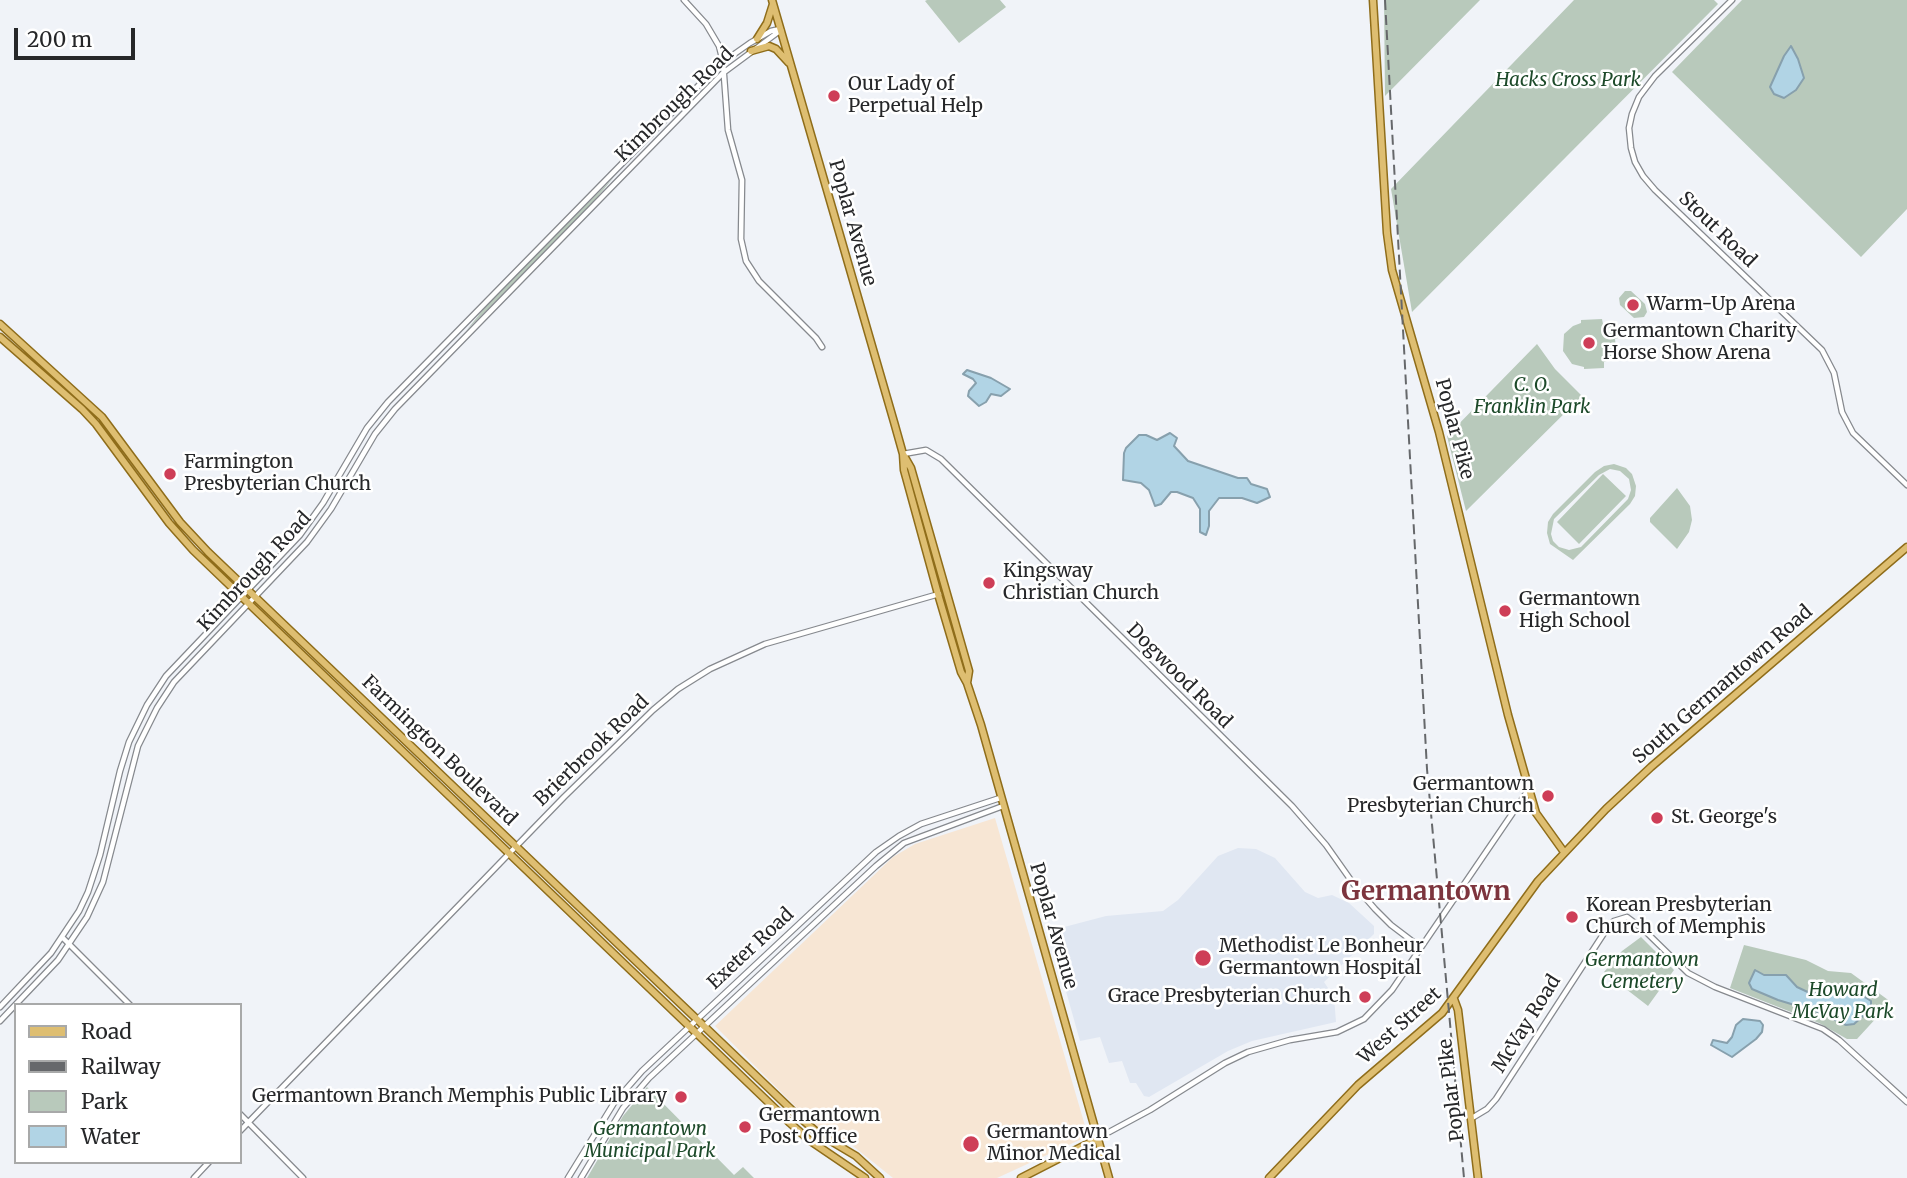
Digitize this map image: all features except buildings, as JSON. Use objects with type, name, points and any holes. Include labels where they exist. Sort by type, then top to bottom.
[{"type":"main road","name":"Poplar Pike","points":[[1373,0],[1387,233],[1392,270],[1439,432],[1508,715],[1536,813],[1564,852]]},
{"type":"main road","name":"Poplar Avenue","points":[[773,1],[903,454],[904,470],[938,594],[961,672],[967,683],[1109,1178]]},
{"type":"main road","points":[[757,39],[767,23],[773,1]]},
{"type":"main road","points":[[751,51],[769,46],[776,49],[790,64]]},
{"type":"main road","name":"Farmington Boulevard","points":[[0,326],[102,417],[193,550],[785,1119],[856,1156],[880,1178]]},
{"type":"main road","name":"Farmington Boulevard","points":[[0,337],[82,409],[111,442],[141,484],[169,514],[705,1026],[773,1092],[804,1129],[864,1178]]},
{"type":"main road","name":"Poplar Avenue","points":[[903,454],[911,468],[969,671],[967,683]]},
{"type":"main road","name":"South Germantown Road","points":[[1564,852],[1643,774],[1907,547]]},
{"type":"main road","name":"West Street","points":[[1269,1178],[1358,1085],[1429,1026],[1454,999],[1519,907],[1564,852]]},
{"type":"main road","name":"Poplar Pike","points":[[1454,999],[1458,1010],[1478,1178]]},
{"type":"main road","points":[[755,1089],[762,1082]]},
{"type":"main road","points":[[773,1092],[787,1112],[785,1119]]},
{"type":"main road","points":[[1021,1178],[1097,1139]]},
{"type":"street","points":[[684,0],[706,23],[719,46],[723,62],[728,130],[742,180],[741,239],[746,261],[754,275],[822,347]]},
{"type":"street","name":"Stout Road","points":[[1732,0],[1650,81],[1633,108],[1629,128],[1633,156],[1639,170],[1655,190],[1822,350],[1834,373],[1842,412],[1853,433],[1907,485]]},
{"type":"street","name":"Kimbrough Road","points":[[0,1007],[63,937],[88,892],[100,855],[120,771],[142,714],[175,665],[300,535],[323,503],[367,428],[388,402],[723,62],[757,39],[775,29],[781,29]]},
{"type":"street","name":"Kimbrough Road","points":[[17,1003],[71,945],[87,918],[103,882],[134,759],[160,701],[181,674],[307,542],[331,509],[375,434],[395,409],[723,73],[781,29]]},
{"type":"street","name":"Dogwood Road","points":[[903,454],[926,450],[941,459],[1292,806],[1375,909],[1420,947]]},
{"type":"street","name":"Brierbrook Road","points":[[242,1129],[516,846],[653,710],[696,677],[765,644],[946,592]]},
{"type":"street","points":[[415,763],[421,756]]},
{"type":"street","points":[[1097,1139],[1248,1052],[1290,1040],[1336,1032],[1355,1025],[1384,1000],[1529,789]]},
{"type":"street","name":"Exeter Road","points":[[568,1178],[614,1103],[642,1071],[876,852],[921,824],[1000,798]]},
{"type":"street","points":[[1514,811],[1519,806],[1526,805],[1536,813]]},
{"type":"street","name":"Exeter Road","points":[[581,1178],[623,1108],[649,1078],[857,883],[904,843],[1003,806]]},
{"type":"street","name":"McVay Road","points":[[1472,1118],[1487,1109],[1500,1093],[1608,927],[1614,921],[1627,917],[1688,973],[1715,987],[1823,1029],[1851,1049],[1907,1102]]},
{"type":"street","points":[[63,937],[128,1003]]},
{"type":"street","name":"Kimbrough Road","points":[[0,1021],[14,1006]]},
{"type":"street","points":[[242,1116],[303,1178]]},
{"type":"street","points":[[194,1178],[207,1164]]},
{"type":"shaded area","points":[[995,818],[1088,1136],[997,1178],[893,1178],[853,1146],[814,1125],[715,1026],[893,857],[915,844]]},
{"type":"shaded area","name":"Methodist Le Bonheur Germantown Hospital","points":[[1238,848],[1256,849],[1275,858],[1305,892],[1318,898],[1332,895],[1349,903],[1374,926],[1374,934],[1324,982],[1334,997],[1336,1022],[1252,1041],[1228,1051],[1149,1097],[1144,1096],[1136,1083],[1130,1083],[1122,1061],[1109,1063],[1100,1037],[1080,1041],[1049,931],[1106,916],[1163,911],[1178,900],[1218,856]]},
{"type":"green space","points":[[1000,0],[1006,7],[959,43],[925,1]]},
{"type":"green space","points":[[1384,0],[1480,0],[1385,96]]},
{"type":"green space","name":"Hacks Cross Park","points":[[1574,0],[1714,0],[1718,4],[1412,312],[1391,189]]},
{"type":"green space","points":[[1742,0],[1907,0],[1907,209],[1861,257],[1672,72]]},
{"type":"green space","points":[[614,177],[589,207],[466,331],[490,301]]},
{"type":"green space","name":"Warm-Up Arena","points":[[1625,291],[1631,291],[1645,304],[1647,312],[1644,317],[1634,318],[1620,305],[1619,298]]},
{"type":"green space","name":"Germantown Charity Horse Show Arena","points":[[1602,319],[1603,324],[1614,327],[1621,337],[1615,339],[1616,348],[1611,355],[1613,359],[1604,362],[1604,368],[1584,369],[1572,364],[1563,351],[1564,334],[1581,323],[1581,320]]},
{"type":"green space","name":"C. O. Franklin Park","points":[[1537,344],[1555,369],[1582,396],[1466,511],[1447,436]]},
{"type":"green space","points":[[1614,464],[1626,468],[1632,474],[1636,486],[1635,496],[1573,560],[1550,544],[1548,522],[1595,472]],"holes":[[[1610,469],[1620,471],[1629,479],[1631,490],[1628,499],[1581,547],[1569,550],[1559,547],[1551,534],[1554,519],[1599,475]]]},
{"type":"green space","points":[[1603,474],[1626,496],[1579,544],[1557,522]]},
{"type":"green space","points":[[1677,488],[1690,506],[1692,520],[1689,532],[1677,549],[1650,522],[1650,518]]},
{"type":"green space","name":"Germantown Cemetery","points":[[1641,937],[1674,970],[1648,1006],[1604,972],[1622,951]]},
{"type":"green space","name":"Howard McVay Park","points":[[1744,945],[1806,960],[1828,971],[1851,973],[1891,1002],[1857,1039],[1847,1039],[1819,1023],[1730,988]]},
{"type":"green space","name":"Germantown Municipal Park","points":[[647,1087],[734,1175],[743,1167],[754,1178],[587,1178],[623,1116]]},
{"type":"water","points":[[1791,46],[1804,78],[1796,90],[1784,98],[1774,94],[1770,87]]},
{"type":"water","points":[[967,370],[991,378],[1010,389],[1001,396],[991,394],[986,402],[979,406],[968,396],[976,383],[963,374]]},
{"type":"water","points":[[1170,433],[1177,438],[1174,446],[1188,461],[1238,478],[1247,478],[1251,484],[1267,489],[1270,497],[1257,503],[1242,498],[1219,498],[1209,511],[1206,535],[1200,532],[1200,509],[1193,498],[1171,492],[1161,504],[1155,506],[1149,490],[1141,483],[1123,480],[1124,453],[1139,435],[1157,440]]},
{"type":"water","points":[[1755,970],[1764,975],[1786,975],[1797,987],[1812,994],[1849,987],[1871,1001],[1871,1009],[1854,1024],[1846,1025],[1821,1013],[1752,989],[1749,983]]},
{"type":"water","points":[[1743,1019],[1760,1021],[1763,1025],[1762,1032],[1756,1039],[1732,1057],[1711,1045],[1713,1040],[1727,1043],[1736,1025]]},
{"type":"railway","points":[[1385,0],[1427,769],[1464,1178]]},
{"type":"place","name":"Our Lady of Perpetual Help","points":[[834,96]]},
{"type":"place","name":"Warm-Up Arena","points":[[1633,305]]},
{"type":"place","name":"Germantown Charity Horse Show Arena","points":[[1589,343]]},
{"type":"place","name":"Farmington Presbyterian Church","points":[[170,474]]},
{"type":"place","name":"Kingsway Christian Church","points":[[989,583]]},
{"type":"place","name":"Germantown High School","points":[[1505,611]]},
{"type":"place","name":"Germantown Presbyterian Church","points":[[1548,796]]},
{"type":"place","name":"St. George's","points":[[1657,818]]},
{"type":"place","name":"Korean Presbyterian Church of Memphis","points":[[1572,917]]},
{"type":"place","name":"Methodist Le Bonheur Germantown Hospital","points":[[1203,958]]},
{"type":"place","name":"Grace Presbyterian Church","points":[[1365,997]]},
{"type":"place","name":"Germantown Branch Memphis Public Library","points":[[681,1097]]},
{"type":"place","name":"Germantown Post Office","points":[[745,1127]]},
{"type":"place","name":"Germantown Minor Medical","points":[[971,1144]]},
{"type":"district","name":"Germantown","points":[[1426,893]]}]
